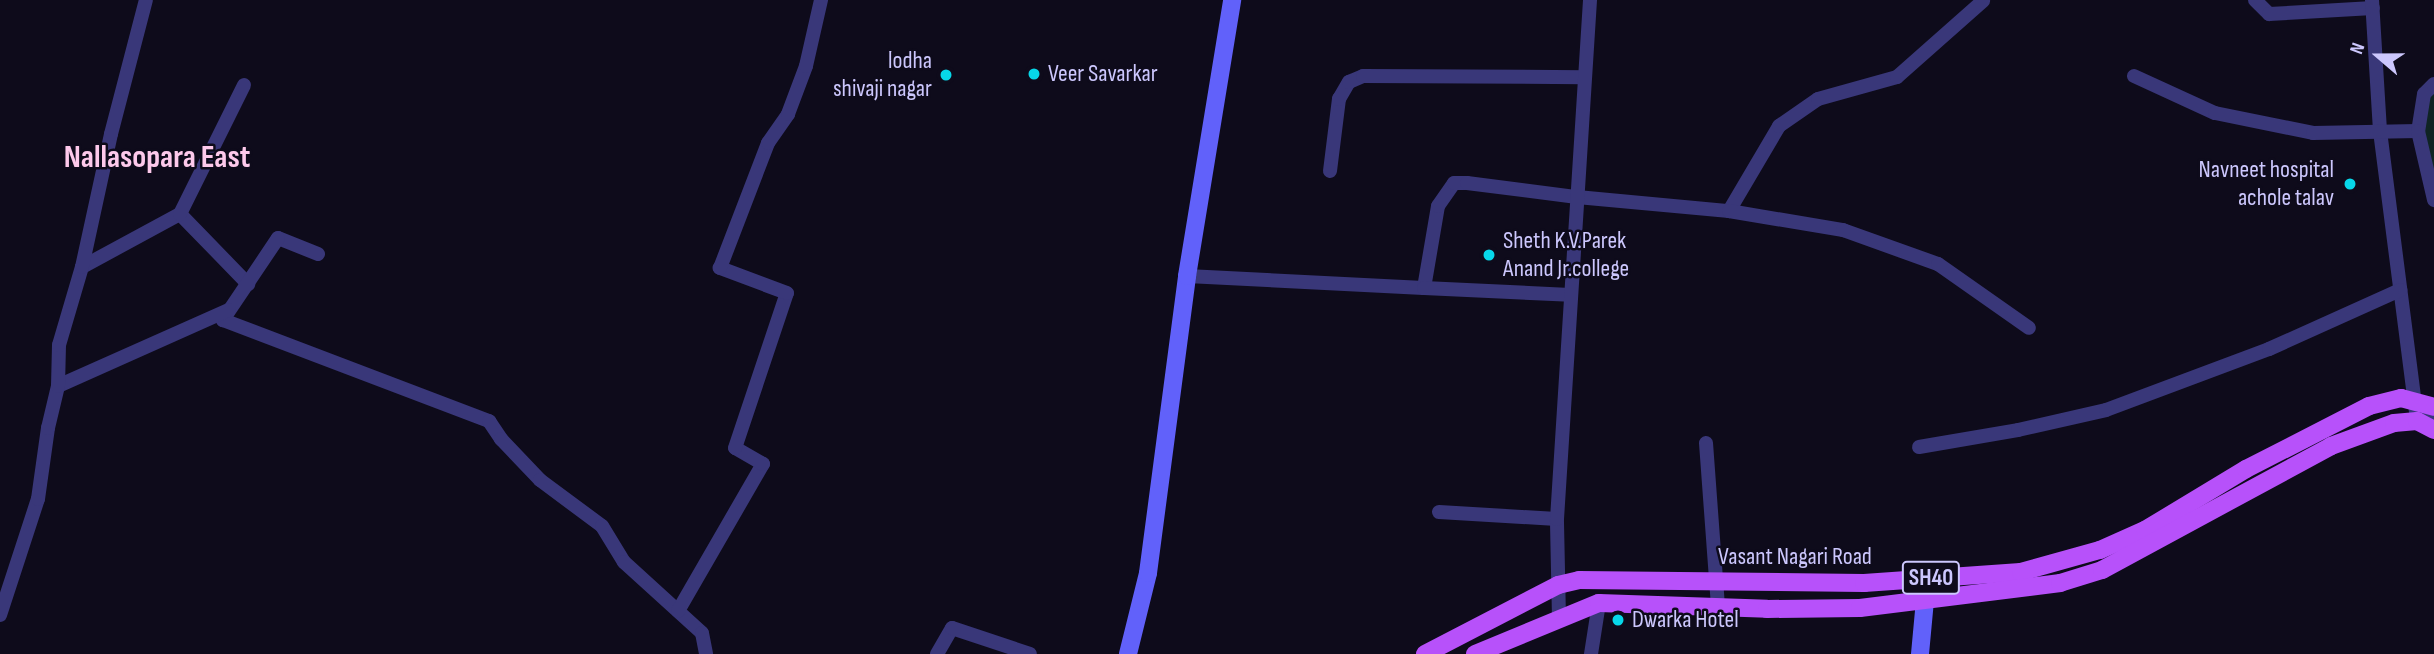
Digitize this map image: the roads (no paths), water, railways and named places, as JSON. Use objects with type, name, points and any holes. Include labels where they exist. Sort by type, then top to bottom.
[{"type":"main road","name":"Vasant Nagari Road","points":[[1425,654],[1558,585],[1579,580],[1864,583],[2021,572],[2100,550],[2145,530],[2246,469],[2369,406],[2389,399],[2414,399],[2434,407]]},
{"type":"main road","name":"Vasant Nagari Road","points":[[1475,654],[1599,603],[1860,608],[2060,583],[2102,570],[2331,446],[2394,423],[2426,419]]},
{"type":"main road","points":[[2426,419],[2434,430]]},
{"type":"street","points":[[0,615],[38,499],[48,428],[58,386],[59,345],[82,267],[111,134],[146,0]]},
{"type":"street","points":[[678,611],[763,464],[734,448],[787,293],[720,268],[768,143],[788,114],[806,66],[821,0]]},
{"type":"street","points":[[1128,654],[1148,573],[1187,276],[1232,0]]},
{"type":"street","points":[[1559,618],[1557,519],[1590,0]]},
{"type":"street","points":[[2255,0],[2269,14],[2372,4],[2380,131],[2414,399],[2426,419]]},
{"type":"street","points":[[1729,211],[1779,126],[1818,99],[1897,77],[1983,1]]},
{"type":"street","points":[[1330,171],[1339,99],[1349,82],[1363,76],[1584,77]]},
{"type":"street","points":[[2134,76],[2215,113],[2314,133],[2418,131]]},
{"type":"street","points":[[2434,84],[2424,94],[2418,131],[2434,200]]},
{"type":"street","points":[[82,267],[180,214],[244,85]]},
{"type":"street","points":[[1424,288],[1438,206],[1454,183],[1729,211],[1843,230],[1938,264],[2029,328]]},
{"type":"street","points":[[180,214],[248,284]]},
{"type":"street","points":[[317,254],[278,238],[223,320],[489,421],[501,439],[540,480],[602,526],[624,562],[702,633],[706,654]]},
{"type":"street","points":[[1187,276],[1570,295]]},
{"type":"street","points":[[1919,447],[2018,430],[2106,410],[2269,349],[2400,290]]},
{"type":"street","points":[[58,386],[230,309]]},
{"type":"street","points":[[1706,443],[1717,606]]},
{"type":"street","points":[[1439,512],[1557,519]]},
{"type":"street","points":[[1920,654],[1927,579]]},
{"type":"street","points":[[1591,654],[1599,603]]},
{"type":"street","points":[[937,654],[951,628],[1030,654]]},
{"type":"place","name":"Veer Savarkar","points":[[1034,74]]},
{"type":"place","name":"lodha shivaji nagar","points":[[946,75]]},
{"type":"place","name":"Navneet hospital achole talav","points":[[2350,184]]},
{"type":"place","name":"Sheth K.V.Parek Anand Jr.college","points":[[1489,255]]},
{"type":"place","name":"Dwarka Hotel","points":[[1618,620]]},
{"type":"district","name":"Nallasopara East","points":[[157,158]]}]
